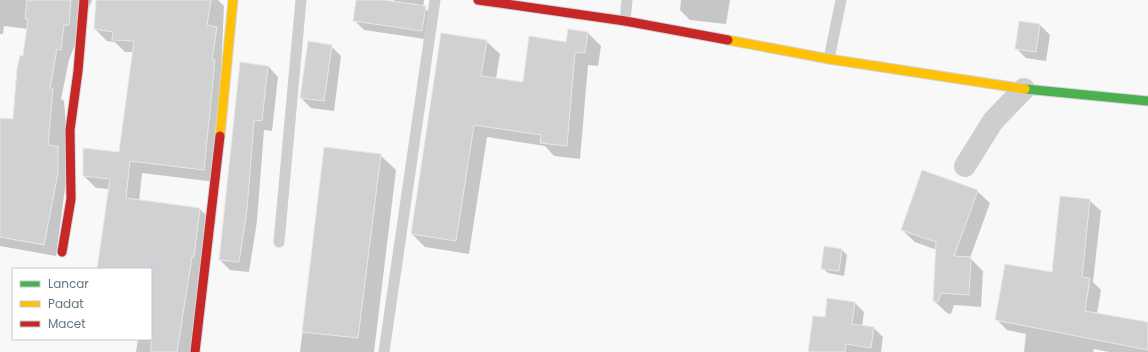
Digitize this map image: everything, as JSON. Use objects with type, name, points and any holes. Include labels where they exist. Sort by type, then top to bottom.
[{"type":"street","points":[[62,252],[71,199],[70,130],[78,71],[84,0]]},
{"type":"street","points":[[195,352],[215,190],[233,0]]},
{"type":"street","points":[[478,0],[624,21],[829,59],[1024,89],[1148,101]]},
{"type":"street","points":[[965,166],[993,121],[1024,89]]},
{"type":"lane","points":[[279,242],[301,0]]},
{"type":"lane","points":[[384,352],[436,0]]},
{"type":"lane","points":[[624,21],[627,0]]},
{"type":"lane","points":[[829,59],[840,0]]},
{"type":"building","points":[[27,0],[71,0],[69,25],[64,25],[61,50],[57,49],[50,88],[53,89],[48,145],[58,146],[58,173],[44,245],[0,237],[0,118],[13,119],[17,69],[20,55],[23,56],[28,19],[25,19]]},
{"type":"building","points":[[96,0],[211,0],[207,25],[217,27],[212,60],[215,60],[204,170],[130,161],[126,198],[200,208],[194,257],[192,257],[177,352],[151,352],[152,268],[97,268],[110,179],[83,176],[83,148],[119,152],[134,41],[112,40],[113,32],[94,29]]},
{"type":"building","points":[[356,0],[385,0],[426,6],[422,31],[353,21]]},
{"type":"building","points":[[1019,21],[1040,24],[1036,52],[1015,49]]},
{"type":"building","points":[[568,29],[588,32],[585,53],[575,52],[567,146],[540,143],[541,135],[474,125],[456,241],[411,234],[441,33],[487,40],[481,76],[523,82],[529,36],[566,42]]},
{"type":"building","points":[[308,41],[332,45],[324,101],[300,98]]},
{"type":"building","points":[[240,62],[268,66],[262,121],[254,120],[247,210],[239,262],[219,260]]},
{"type":"building","points":[[324,147],[381,154],[358,338],[302,332]]},
{"type":"building","points":[[922,170],[978,190],[954,256],[971,257],[969,295],[941,293],[938,302],[933,301],[936,242],[901,230]]},
{"type":"building","points":[[1060,196],[1090,199],[1082,277],[1090,278],[1085,311],[1148,322],[1148,350],[995,320],[1005,264],[1052,272]]},
{"type":"building","points":[[824,246],[842,249],[839,271],[821,269]]},
{"type":"building","points":[[827,298],[855,302],[852,324],[874,327],[871,348],[846,344],[845,352],[808,352],[813,316],[825,317]]},
{"type":"traffic: fast","points":[[1025,89],[1148,101]]},
{"type":"traffic: slow","points":[[220,136],[233,0]]},
{"type":"traffic: slow","points":[[728,40],[829,59],[1025,89]]},
{"type":"traffic: jam","points":[[62,252],[71,199],[70,130],[78,71],[84,0]]},
{"type":"traffic: jam","points":[[478,0],[625,21],[728,40]]},
{"type":"traffic: jam","points":[[195,352],[220,136]]}]
